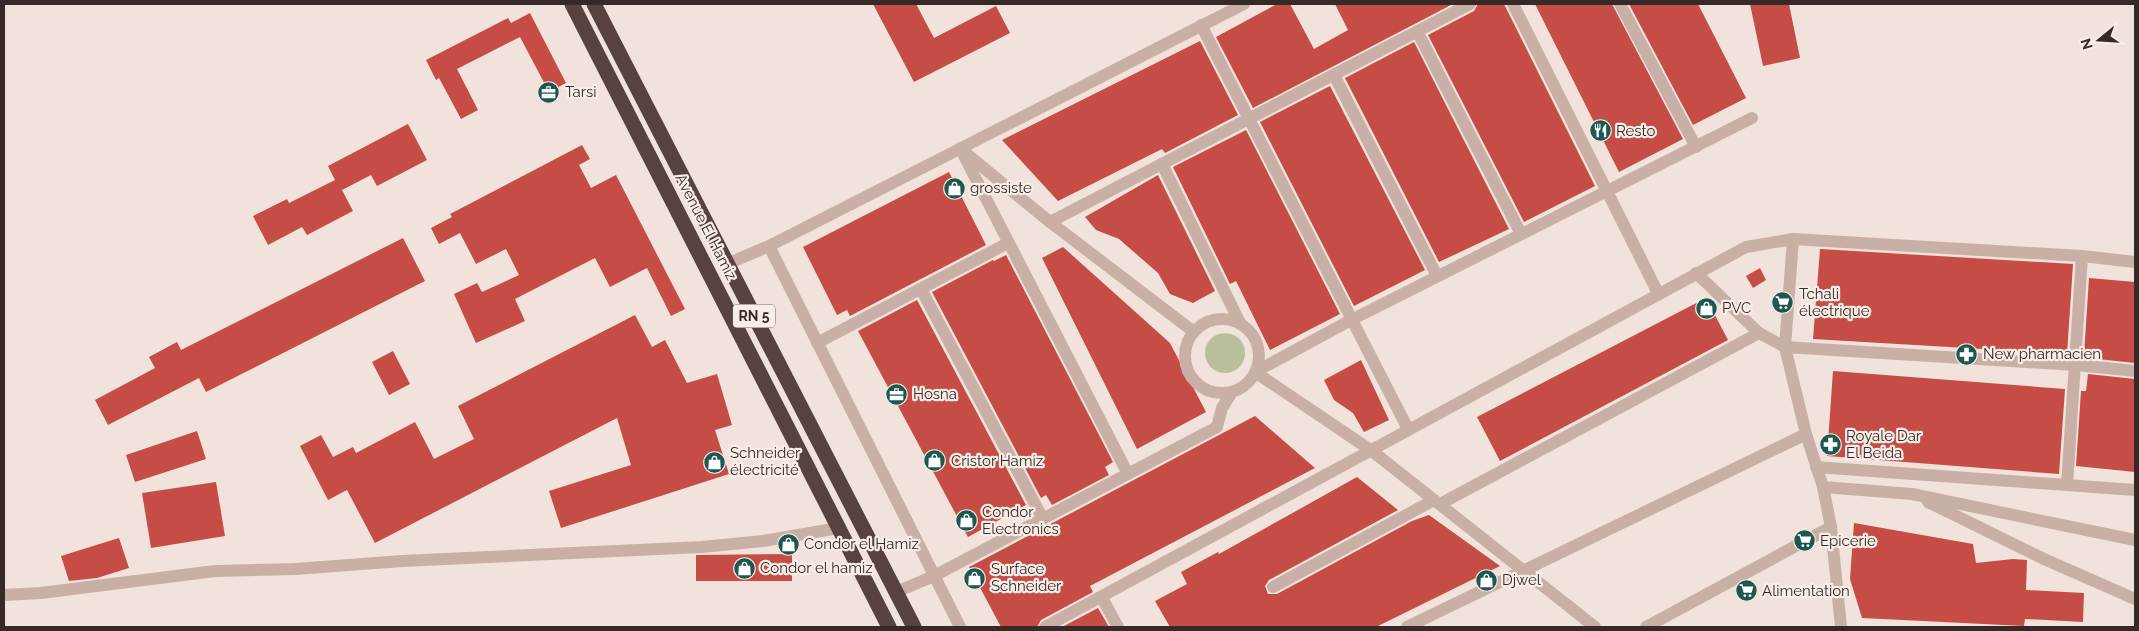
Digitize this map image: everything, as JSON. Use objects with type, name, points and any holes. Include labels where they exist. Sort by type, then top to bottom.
[{"type":"highway","name":"Avenue El Hamiz","points":[[572,4],[839,528],[885,626]]},
{"type":"highway","name":"RN 5","points":[[594,4],[914,627]]},
{"type":"street","points":[[727,264],[769,246],[1244,4]]},
{"type":"street","points":[[1050,222],[1470,4]]},
{"type":"street","points":[[1513,4],[1658,293]]},
{"type":"street","points":[[1620,4],[1696,147]]},
{"type":"street","points":[[1201,26],[1408,429]]},
{"type":"street","points":[[1417,31],[1521,234]]},
{"type":"street","points":[[1334,74],[1437,276]]},
{"type":"street","points":[[1255,372],[1437,276],[1752,118]]},
{"type":"street","points":[[960,148],[1050,222],[1194,332]]},
{"type":"street","points":[[960,148],[1128,474]]},
{"type":"street","points":[[1162,164],[1240,323]]},
{"type":"street","points":[[1793,239],[1785,347],[1806,434],[1823,487],[1831,527],[1841,627]]},
{"type":"street","points":[[1045,627],[1102,598],[1372,451],[1408,429],[1746,247],[1793,239],[2082,256],[2135,262]]},
{"type":"street","points":[[817,343],[1008,243]]},
{"type":"street","points":[[769,246],[960,627]]},
{"type":"street","points":[[2067,485],[2082,256]]},
{"type":"street","points":[[1696,273],[1759,332],[1785,347],[2076,365],[2135,371]]},
{"type":"street","points":[[921,288],[1044,519]]},
{"type":"street","points":[[896,592],[934,576],[1217,427],[1222,408],[1232,392],[1249,381],[1255,372],[1259,359],[1258,345],[1251,332],[1240,323],[1231,319],[1216,319],[1201,324],[1187,343],[1185,356],[1188,370],[1195,381],[1206,389],[1219,393],[1232,392]]},
{"type":"street","points":[[1273,587],[1759,332]]},
{"type":"street","points":[[1255,372],[1372,451],[1596,627]]},
{"type":"street","points":[[1407,627],[1806,434]]},
{"type":"street","points":[[1816,466],[2135,490]]},
{"type":"street","points":[[1823,487],[1912,494],[2135,540]]},
{"type":"street","points":[[1912,494],[2044,559],[2135,599]]},
{"type":"street","points":[[1646,627],[1831,527]]},
{"type":"street","points":[[4,595],[41,593],[215,571],[296,569],[402,561],[702,547],[763,542],[839,528]]},
{"type":"street","points":[[1102,598],[1118,627]]},
{"type":"green space","points":[[1221,333],[1229,333],[1236,336],[1242,342],[1245,353],[1242,364],[1236,370],[1229,373],[1221,373],[1214,370],[1208,364],[1205,357],[1205,349],[1208,342],[1214,336]]},
{"type":"building","points":[[873,4],[916,4],[934,38],[996,6],[1010,33],[914,82]]},
{"type":"building","points":[[1277,4],[1290,4],[1314,49],[1348,30],[1335,4],[1453,4],[1253,108],[1216,37]]},
{"type":"building","points":[[1478,4],[1504,4],[1595,186],[1524,222],[1428,35],[1474,11]]},
{"type":"building","points":[[1535,4],[1612,4],[1683,139],[1619,172]]},
{"type":"building","points":[[1629,4],[1698,4],[1746,98],[1693,125]]},
{"type":"building","points":[[1750,4],[1789,4],[1800,58],[1763,66]]},
{"type":"building","points":[[530,13],[566,83],[549,92],[520,37],[457,69],[478,110],[461,119],[439,78],[436,80],[426,60],[508,18],[511,23]]},
{"type":"building","points":[[1200,41],[1238,115],[1165,153],[1162,149],[1058,201],[1002,140]]},
{"type":"building","points":[[1414,42],[1509,229],[1439,262],[1345,78]]},
{"type":"building","points":[[1330,86],[1425,270],[1354,306],[1260,122]]},
{"type":"building","points":[[408,124],[427,160],[377,186],[371,175],[342,190],[353,211],[307,235],[302,227],[268,245],[253,216],[287,199],[289,203],[335,180],[328,166]]},
{"type":"building","points":[[1246,130],[1340,314],[1270,350],[1236,281],[1230,284],[1173,167]]},
{"type":"building","points":[[582,145],[590,159],[579,165],[591,188],[616,175],[685,309],[671,316],[647,268],[610,287],[595,258],[515,299],[525,321],[476,343],[454,294],[477,283],[482,292],[519,275],[506,249],[476,264],[460,233],[439,244],[431,228],[452,217],[450,214]]},
{"type":"building","points":[[949,172],[986,245],[850,316],[847,310],[837,315],[803,247]]},
{"type":"building","points":[[1158,175],[1215,291],[1193,303],[1170,294],[1158,273],[1119,239],[1096,230],[1085,217]]},
{"type":"building","points":[[403,238],[425,281],[206,392],[199,378],[108,425],[95,400],[155,368],[149,357],[177,342],[181,350]]},
{"type":"building","points":[[1063,247],[1170,343],[1206,412],[1137,449],[1042,258]]},
{"type":"building","points":[[1820,249],[2073,264],[2067,354],[1813,339]]},
{"type":"building","points":[[1006,255],[1113,462],[1105,467],[1109,475],[1052,505],[1046,495],[1041,498],[932,292]]},
{"type":"building","points":[[1760,268],[1766,280],[1753,288],[1746,276]]},
{"type":"building","points":[[2089,278],[2135,282],[2135,363],[2088,358],[2088,356],[2084,355]]},
{"type":"building","points":[[1706,298],[1728,340],[1500,461],[1477,417]]},
{"type":"building","points":[[917,300],[1026,505],[968,537],[858,331]]},
{"type":"building","points":[[635,315],[652,347],[665,340],[687,383],[717,374],[732,425],[715,430],[729,474],[561,528],[549,491],[631,465],[617,418],[375,543],[347,490],[328,500],[300,446],[321,435],[333,457],[353,447],[356,453],[415,422],[434,459],[474,439],[458,406]]},
{"type":"building","points":[[393,351],[410,384],[389,395],[372,362]]},
{"type":"building","points":[[1361,360],[1389,420],[1364,432],[1353,413],[1334,400],[1324,380]]},
{"type":"building","points":[[1833,371],[2065,389],[2059,474],[1827,456]]},
{"type":"building","points":[[2088,374],[2135,379],[2135,472],[2076,466],[2081,391],[2086,391]]},
{"type":"building","points":[[1255,416],[1315,468],[1090,586],[1093,592],[1041,620],[1037,627],[1001,627],[969,567]]},
{"type":"building","points":[[197,431],[206,459],[135,482],[126,455]]},
{"type":"building","points":[[1357,477],[1398,510],[1269,580],[1265,586],[1268,594],[1277,594],[1412,521],[1429,515],[1500,566],[1376,627],[1170,627],[1155,601],[1187,584],[1181,572],[1218,552],[1219,554]]},
{"type":"building","points":[[216,482],[225,536],[151,548],[142,493]]},
{"type":"building","points":[[1854,523],[1973,544],[1976,563],[2013,559],[2027,560],[2026,590],[2084,593],[2083,622],[2025,619],[2024,626],[1862,618],[1850,579]]},
{"type":"building","points":[[119,538],[129,568],[97,578],[69,581],[61,556]]},
{"type":"building","name":"Condor el hamiz","points":[[792,554],[792,581],[696,581],[696,555]]},
{"type":"building","points":[[1098,608],[1109,627],[1062,627]]},
{"type":"place","name":"Tarsi","points":[[549,92]]},
{"type":"place","name":"Resto","points":[[1600,131]]},
{"type":"place","name":"grossiste","points":[[954,188]]},
{"type":"place","name":"Tchali électrique","points":[[1783,303]]},
{"type":"place","name":"PVC","points":[[1706,308]]},
{"type":"place","name":"New pharmacien","points":[[1967,354]]},
{"type":"place","name":"Hosna","points":[[897,394]]},
{"type":"place","name":"Royale Dar El Beida","points":[[1830,445]]},
{"type":"place","name":"Cristor Hamiz","points":[[935,461]]},
{"type":"place","name":"Schneider électricité","points":[[714,462]]},
{"type":"place","name":"Condor Electronics","points":[[966,521]]},
{"type":"place","name":"Epicerie","points":[[1804,541]]},
{"type":"place","name":"Condor el Hamiz","points":[[788,544]]},
{"type":"place","name":"Condor el hamiz","points":[[744,568]]},
{"type":"place","name":"Surface Schneider","points":[[975,578]]},
{"type":"place","name":"Djwel","points":[[1486,580]]},
{"type":"place","name":"Alimentation","points":[[1746,591]]}]
